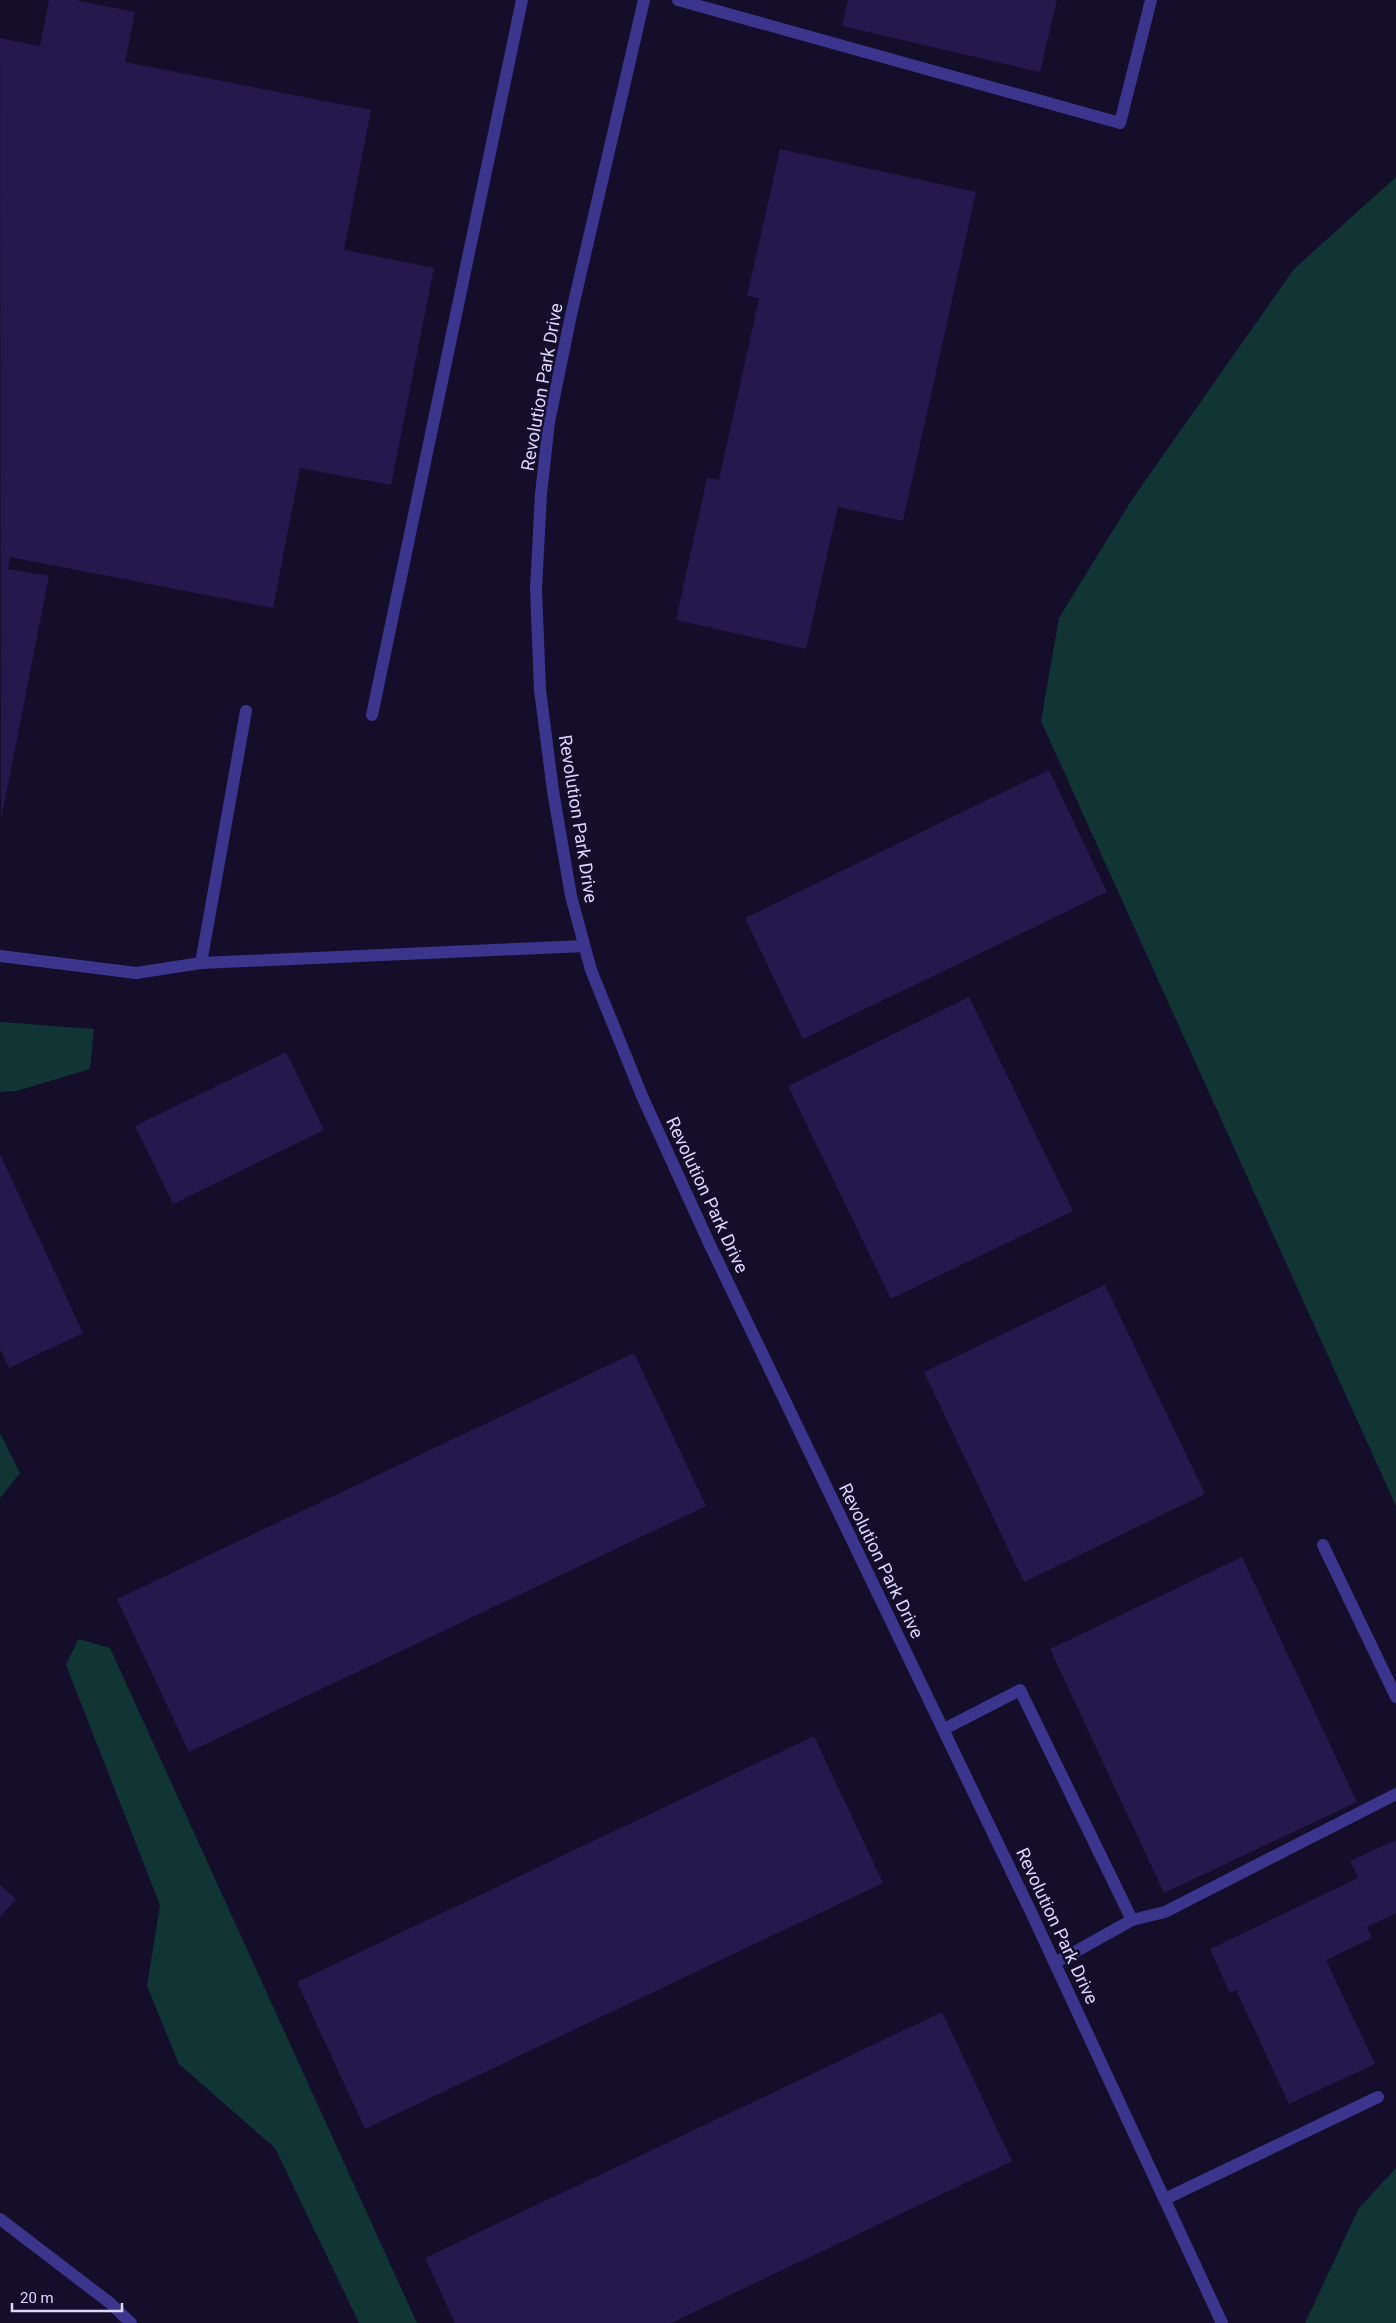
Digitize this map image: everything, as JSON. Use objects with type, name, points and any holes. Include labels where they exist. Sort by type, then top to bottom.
[{"type":"street","points":[[372,715],[522,0]]},
{"type":"street","name":"Revolution Park Drive","points":[[644,0],[549,422],[540,503],[536,589],[540,690],[553,791],[571,896],[591,970],[642,1096],[709,1243],[1055,1962],[1222,2323]]},
{"type":"street","points":[[678,0],[1120,123],[1151,0]]},
{"type":"street","points":[[201,963],[246,712]]},
{"type":"street","points":[[0,956],[136,973],[201,963],[584,946]]},
{"type":"street","points":[[1323,1545],[1396,1697]]},
{"type":"street","points":[[944,1729],[1020,1690],[1132,1920]]},
{"type":"street","points":[[1055,1962],[1132,1920],[1165,1912],[1396,1794]]},
{"type":"street","points":[[1165,2199],[1378,2098]]},
{"type":"street","points":[[0,2219],[110,2303],[131,2323]]},
{"type":"green space","points":[[1396,177],[1396,1506],[1041,721],[1059,618],[1131,501],[1294,269]]},
{"type":"green space","points":[[0,1022],[94,1029],[90,1069],[16,1091],[0,1092]]},
{"type":"green space","points":[[0,1433],[20,1473],[0,1498]]},
{"type":"green space","points":[[78,1639],[110,1648],[417,2323],[359,2323],[275,2148],[179,2064],[147,1986],[160,1905],[66,1665]]},
{"type":"green space","points":[[1396,2168],[1396,2323],[1305,2323],[1359,2208]]},
{"type":"building","points":[[49,0],[75,0],[135,12],[125,62],[371,110],[344,250],[434,268],[391,485],[300,468],[273,608],[10,557],[8,569],[49,576],[1,820],[0,38],[40,46]]},
{"type":"building","points":[[848,0],[1057,0],[1040,72],[842,26]]},
{"type":"building","points":[[780,149],[976,192],[903,521],[838,507],[806,649],[676,620],[707,478],[719,480],[759,298],[747,296]]},
{"type":"building","points":[[1049,770],[1107,892],[803,1039],[745,918]]},
{"type":"building","points":[[969,997],[1073,1211],[891,1299],[788,1086]]},
{"type":"building","points":[[286,1052],[324,1130],[173,1204],[135,1126]]},
{"type":"building","points":[[0,1154],[83,1333],[9,1368],[0,1349]]},
{"type":"building","points":[[1105,1285],[1205,1494],[1024,1582],[924,1372]]},
{"type":"building","points":[[634,1353],[706,1506],[189,1752],[117,1599]]},
{"type":"building","points":[[1242,1557],[1357,1802],[1164,1893],[1050,1649]]},
{"type":"building","points":[[814,1736],[883,1883],[365,2129],[297,1982]]},
{"type":"building","points":[[1396,1840],[1396,1913],[1367,1927],[1372,1938],[1326,1960],[1375,2064],[1289,2104],[1236,1990],[1230,1993],[1210,1949],[1358,1878],[1350,1861]]},
{"type":"building","points":[[0,1885],[16,1899],[0,1917]]},
{"type":"building","points":[[942,2012],[1012,2161],[671,2323],[455,2323],[425,2258]]}]
